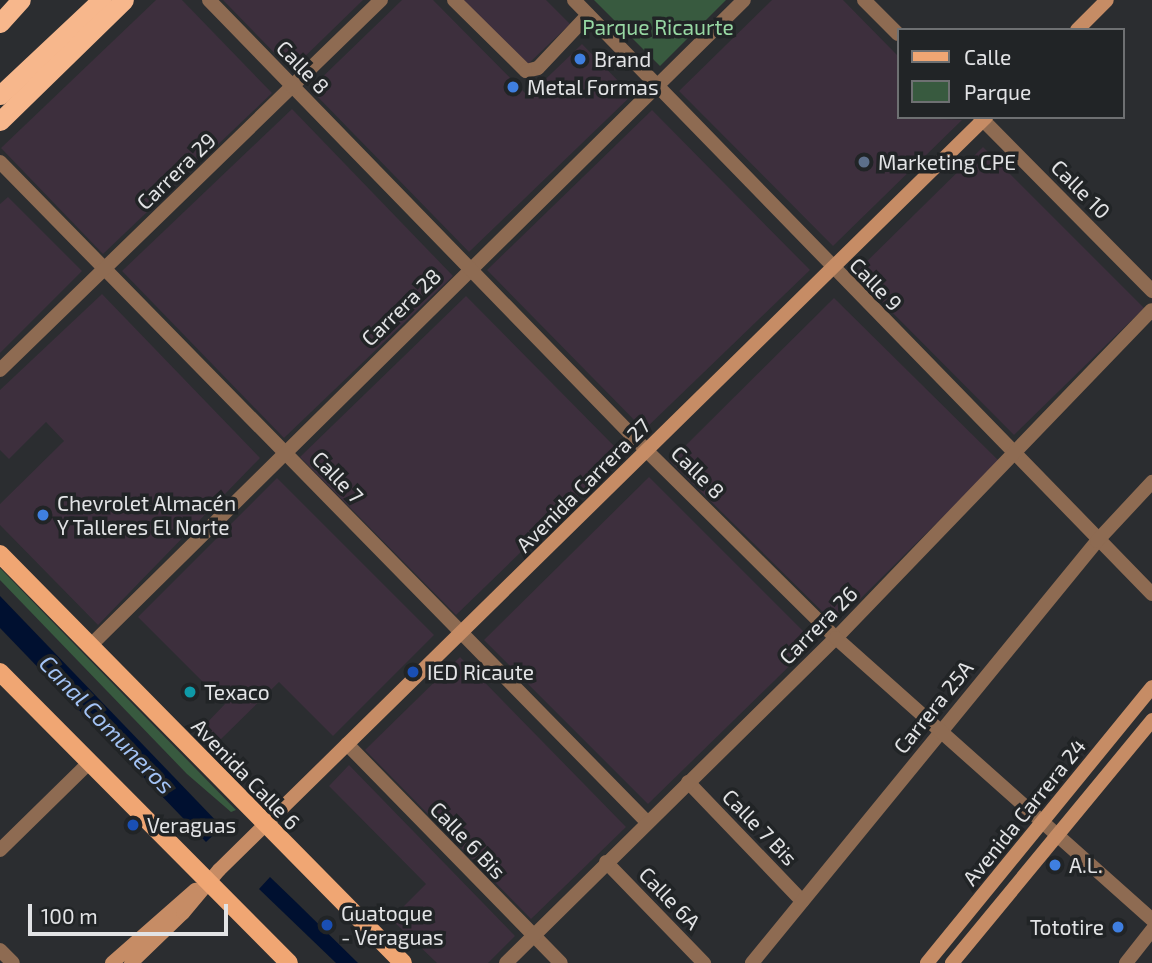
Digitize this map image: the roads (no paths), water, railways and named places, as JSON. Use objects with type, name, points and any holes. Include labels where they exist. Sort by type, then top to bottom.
[{"type":"highway","points":[[4,11],[22,0]]},
{"type":"highway","points":[[0,95],[101,0]]},
{"type":"highway","points":[[0,121],[124,0]]},
{"type":"main road","points":[[1079,28],[1107,0]]},
{"type":"main road","name":"Avenida Carrera 27","points":[[112,963],[174,904],[207,881],[265,825],[647,452],[830,267],[982,119]]},
{"type":"main road","name":"Avenida Calle 6","points":[[0,554],[403,963]]},
{"type":"main road","points":[[0,672],[289,963]]},
{"type":"main road","name":"Avenida Carrera 24","points":[[926,963],[1152,687]]},
{"type":"main road","name":"Avenida Carrera 24","points":[[952,963],[1152,720]]},
{"type":"main road","name":"Avenida Carrera 27","points":[[131,963],[183,913],[207,881]]},
{"type":"street","name":"Calle 8","points":[[209,0],[647,452],[836,638],[939,733],[1152,920]]},
{"type":"street","name":"Carrera 29","points":[[0,370],[381,0]]},
{"type":"street","points":[[454,0],[526,71],[538,68],[588,15]]},
{"type":"street","name":"Calle 9","points":[[573,0],[1097,541],[1152,594]]},
{"type":"street","name":"Carrera 28","points":[[90,646],[470,269],[659,88],[744,0]]},
{"type":"street","points":[[864,0],[897,33]]},
{"type":"street","name":"Calle 10","points":[[984,119],[1152,291]]},
{"type":"street","name":"Calle 7","points":[[0,162],[647,822]]},
{"type":"street","name":"Carrera 26","points":[[506,963],[836,638],[1015,456],[1152,310]]},
{"type":"street","name":"Carrera 25A","points":[[757,958],[1097,541],[1152,482]]},
{"type":"street","name":"Calle 6 Bis","points":[[347,744],[561,963]]},
{"type":"street","points":[[0,850],[90,762]]},
{"type":"street","name":"Calle 7 Bis","points":[[688,782],[802,901]]},
{"type":"street","name":"Calle 6A","points":[[606,862],[704,963]]},
{"type":"street","points":[[1126,963],[1152,930]]},
{"type":"street","points":[[0,950],[13,963]]},
{"type":"street","points":[[757,958],[773,963]]},
{"type":"water","name":"Canal Comuneros","points":[[0,596],[222,827],[206,842],[0,628]]},
{"type":"water","points":[[270,877],[358,963],[336,963],[259,889]]},
{"type":"place","name":"Brand","points":[[580,59]]},
{"type":"place","name":"Metal Formas","points":[[513,87]]},
{"type":"place","name":"Marketing CPE","points":[[864,162]]},
{"type":"place","name":"Chevrolet Almacén Y Talleres El Norte","points":[[43,515]]},
{"type":"place","name":"IED Ricaute","points":[[413,672]]},
{"type":"place","name":"Texaco","points":[[190,692]]},
{"type":"place","name":"Veraguas","points":[[133,825]]},
{"type":"place","name":"A.L.","points":[[1055,865]]},
{"type":"place","name":"Guatoque - Veraguas","points":[[327,925]]},
{"type":"place","name":"Tototire","points":[[1118,927]]},
{"type":"park label","name":"Parque Ricaurte","points":[[658,27]]}]
